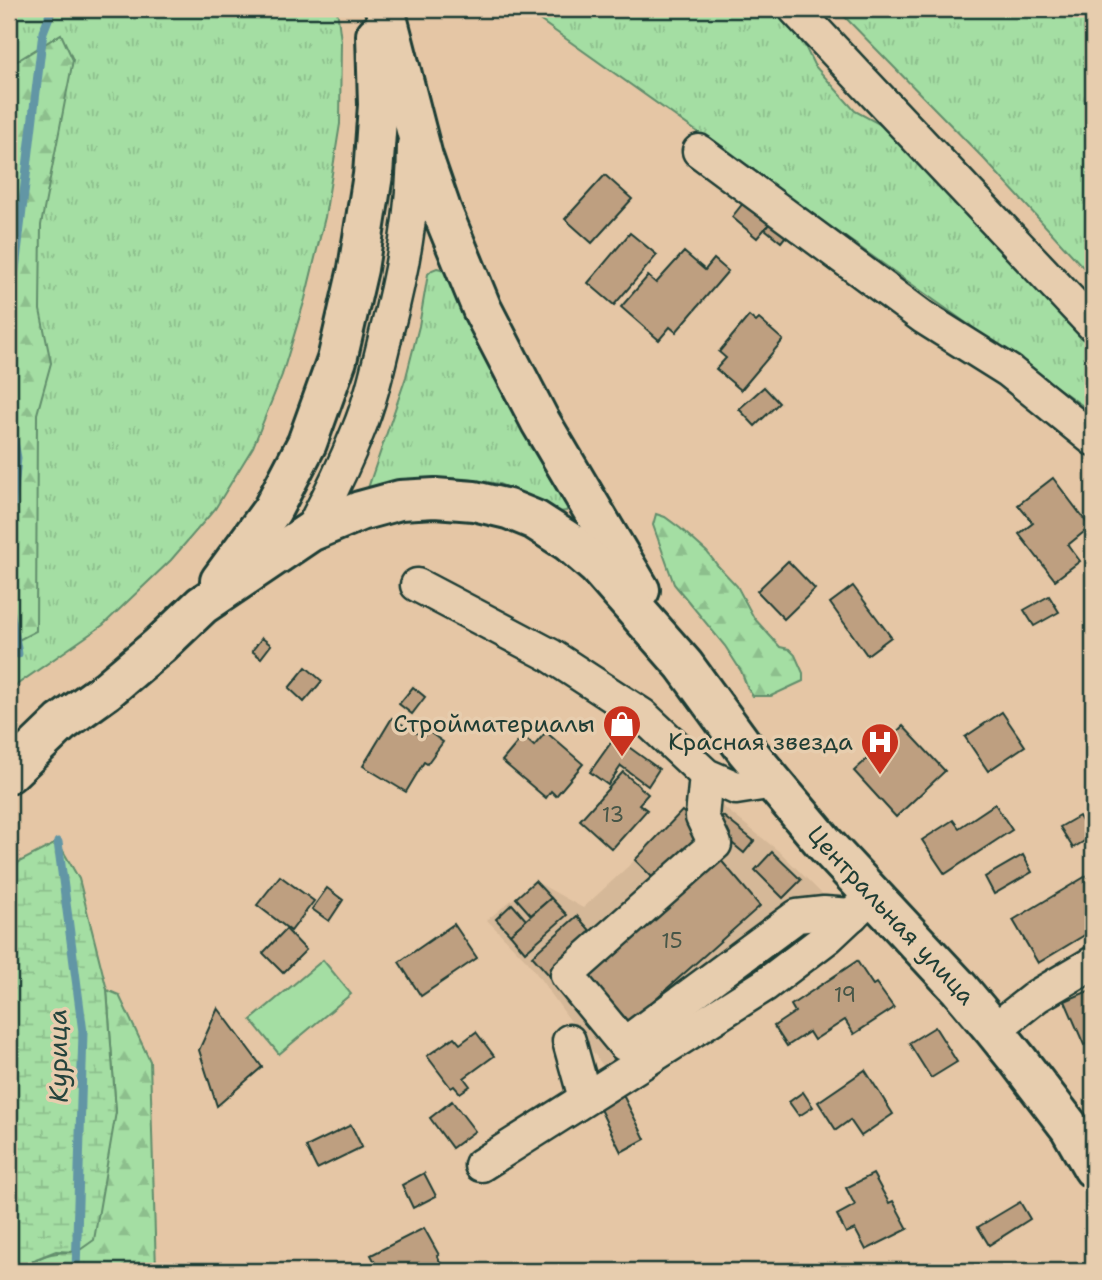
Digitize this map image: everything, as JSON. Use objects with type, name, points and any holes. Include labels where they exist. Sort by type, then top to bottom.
[{"type":"main road","points":[[202,605],[272,510],[306,443],[337,360],[358,268],[373,175],[378,105],[374,9]]},
{"type":"main road","points":[[385,9],[424,157],[441,209],[482,309],[540,421],[684,666]]},
{"type":"main road","points":[[9,751],[61,723],[107,690],[202,605],[310,532],[360,511],[400,500],[435,498],[474,501],[508,509],[535,520],[569,542],[597,566],[684,666]]},
{"type":"main road","name":"Центральная улица","points":[[684,666],[746,750],[824,843],[862,905],[959,988],[1070,1129],[1093,1168]]},
{"type":"main road","points":[[9,773],[61,723]]},
{"type":"lane","points":[[795,9],[1093,325]]},
{"type":"lane","points":[[310,532],[337,482],[360,428],[378,368],[408,233],[414,172],[414,123]]},
{"type":"lane","points":[[699,151],[923,317],[1009,371],[1093,439]]},
{"type":"lane","points":[[417,585],[550,655],[642,715],[706,775],[736,788],[774,782]]},
{"type":"lane","points":[[706,775],[702,817],[715,844],[567,975],[624,1044],[797,916],[862,905]]},
{"type":"lane","points":[[481,1165],[765,985],[828,937],[862,905]]},
{"type":"lane","points":[[994,1030],[1037,996],[1093,963]]},
{"type":"lane","points":[[569,1041],[585,1098]]},
{"type":"shaded area","points":[[712,798],[781,853],[824,896],[825,928],[606,1070],[528,962],[487,920],[535,881],[583,908],[635,860],[691,801]]},
{"type":"green space","points":[[9,9],[337,9],[341,41],[340,124],[325,217],[305,299],[282,375],[253,447],[215,509],[171,560],[103,625],[9,690]]},
{"type":"green space","points":[[524,9],[772,9],[803,42],[814,65],[855,111],[885,127],[1093,346],[1093,413]]},
{"type":"green space","points":[[837,9],[1093,9],[1093,278],[984,159]]},
{"type":"green space","points":[[61,34],[73,60],[41,225],[40,310],[51,363],[37,414],[36,631],[9,645],[9,66]]},
{"type":"green space","points":[[437,268],[445,272],[502,393],[568,508],[566,511],[559,512],[499,484],[467,479],[410,479],[369,490],[406,377],[428,274]]},
{"type":"green space","points":[[656,514],[680,528],[707,552],[737,586],[754,618],[780,647],[789,649],[795,655],[803,673],[803,681],[771,696],[753,696],[725,646],[674,584],[653,525]]},
{"type":"green space","points":[[58,842],[79,879],[107,990],[116,1112],[94,1240],[77,1252],[56,1251],[36,1259],[18,1271],[9,1271],[9,878],[19,862]]},
{"type":"green space","points":[[323,960],[351,994],[279,1054],[251,1020]]},
{"type":"green space","points":[[107,990],[119,995],[150,1061],[156,1271],[18,1271],[46,1256],[59,1252],[77,1252],[116,1112]]},
{"type":"building","points":[[605,175],[632,199],[592,243],[565,219]]},
{"type":"building","points":[[748,197],[774,218],[757,238],[732,217]]},
{"type":"building","points":[[774,218],[790,231],[781,242],[765,229]]},
{"type":"building","points":[[630,233],[657,255],[614,305],[588,283]]},
{"type":"building","points":[[684,252],[705,270],[714,259],[728,271],[676,332],[670,327],[659,340],[621,307],[648,276],[656,283]]},
{"type":"building","points":[[749,316],[756,322],[759,319],[783,340],[741,390],[716,369],[726,358],[719,352]]},
{"type":"building","points":[[764,387],[779,403],[755,426],[739,409]]},
{"type":"building","points":[[1053,478],[1090,527],[1068,545],[1080,561],[1055,580],[1019,534],[1033,523],[1018,505]]},
{"type":"building","points":[[788,561],[815,589],[784,619],[757,591]]},
{"type":"building","points":[[853,586],[891,637],[867,655],[830,603]]},
{"type":"building","points":[[1049,596],[1059,612],[1034,626],[1024,610]]},
{"type":"building","points":[[262,638],[271,645],[261,658],[252,651]]},
{"type":"building","points":[[306,667],[322,681],[304,702],[289,688]]},
{"type":"building","points":[[413,687],[425,697],[412,714],[399,704]]},
{"type":"building","points":[[1002,712],[1025,746],[988,771],[965,737]]},
{"type":"building","points":[[392,718],[423,737],[428,731],[443,742],[427,764],[424,762],[406,792],[363,766]]},
{"type":"building","points":[[903,726],[945,771],[896,817],[854,771]]},
{"type":"building","points":[[546,732],[583,764],[556,796],[551,791],[546,798],[502,761],[523,736],[534,746]]},
{"type":"building","name":"Стройматериалы","points":[[615,737],[659,769],[648,786],[621,766],[608,785],[590,772]]},
{"type":"building","points":[[623,772],[648,794],[639,804],[647,810],[612,849],[580,820]]},
{"type":"building","points":[[995,804],[1012,830],[945,874],[922,840],[953,820],[959,828]]},
{"type":"building","points":[[682,811],[707,834],[659,884],[635,860]]},
{"type":"building","points":[[723,816],[754,841],[744,853],[714,828]]},
{"type":"building","points":[[1079,816],[1091,837],[1073,848],[1060,827]]},
{"type":"building","points":[[772,852],[801,880],[783,898],[755,870]]},
{"type":"building","points":[[1023,855],[1032,872],[994,894],[985,877]]},
{"type":"building","points":[[719,858],[760,906],[626,1025],[584,977]]},
{"type":"building","points":[[1093,872],[1093,930],[1038,963],[1013,920]]},
{"type":"building","points":[[280,876],[314,901],[291,931],[257,905]]},
{"type":"building","points":[[535,881],[551,898],[531,915],[516,898]]},
{"type":"building","points":[[327,888],[343,900],[329,921],[312,909]]},
{"type":"building","points":[[551,898],[567,915],[525,952],[510,934]]},
{"type":"building","points":[[512,904],[526,920],[510,934],[496,919]]},
{"type":"building","points":[[577,916],[595,936],[549,975],[532,956]]},
{"type":"building","points":[[454,924],[477,958],[421,996],[399,962]]},
{"type":"building","points":[[286,929],[306,950],[283,973],[263,953]]},
{"type":"building","points":[[857,961],[873,985],[876,983],[894,1008],[854,1034],[845,1020],[814,1040],[809,1032],[787,1046],[774,1026],[795,1012],[791,1005]]},
{"type":"building","points":[[1093,989],[1093,1041],[1084,1045],[1065,1001]]},
{"type":"building","points":[[218,1008],[262,1067],[217,1106],[199,1050]]},
{"type":"building","points":[[935,1027],[957,1062],[931,1078],[909,1043]]},
{"type":"building","points":[[476,1032],[494,1056],[464,1078],[470,1086],[460,1093],[454,1086],[451,1088],[427,1056],[454,1037],[460,1044]]},
{"type":"building","points":[[865,1070],[893,1114],[861,1136],[850,1120],[836,1130],[818,1102]]},
{"type":"building","points":[[621,1091],[645,1139],[621,1152],[597,1103]]},
{"type":"building","points":[[803,1092],[813,1107],[799,1116],[789,1102]]},
{"type":"building","points":[[452,1101],[475,1131],[452,1148],[430,1118]]},
{"type":"building","points":[[351,1125],[362,1147],[317,1169],[306,1147]]},
{"type":"building","points":[[424,1173],[436,1196],[413,1208],[402,1185]]},
{"type":"building","points":[[873,1174],[889,1203],[893,1201],[908,1229],[866,1250],[855,1229],[846,1233],[837,1215],[855,1205],[846,1188]]},
{"type":"building","points":[[1020,1202],[1030,1219],[989,1245],[978,1227]]},
{"type":"building","points":[[424,1228],[445,1271],[380,1271],[371,1255]]},
{"type":"waterway","name":"Курица","points":[[9,320],[43,32],[52,9]]},
{"type":"waterway","name":"Курица","points":[[9,415],[17,458],[9,540]]},
{"type":"waterway","name":"Курица","points":[[9,603],[18,654]]},
{"type":"waterway","name":"Курица","points":[[58,842],[83,1032],[76,1271]]},
{"type":"place","name":"Стройматериалы","points":[[622,758]]},
{"type":"place","name":"Красная звезда","points":[[880,776]]}]
